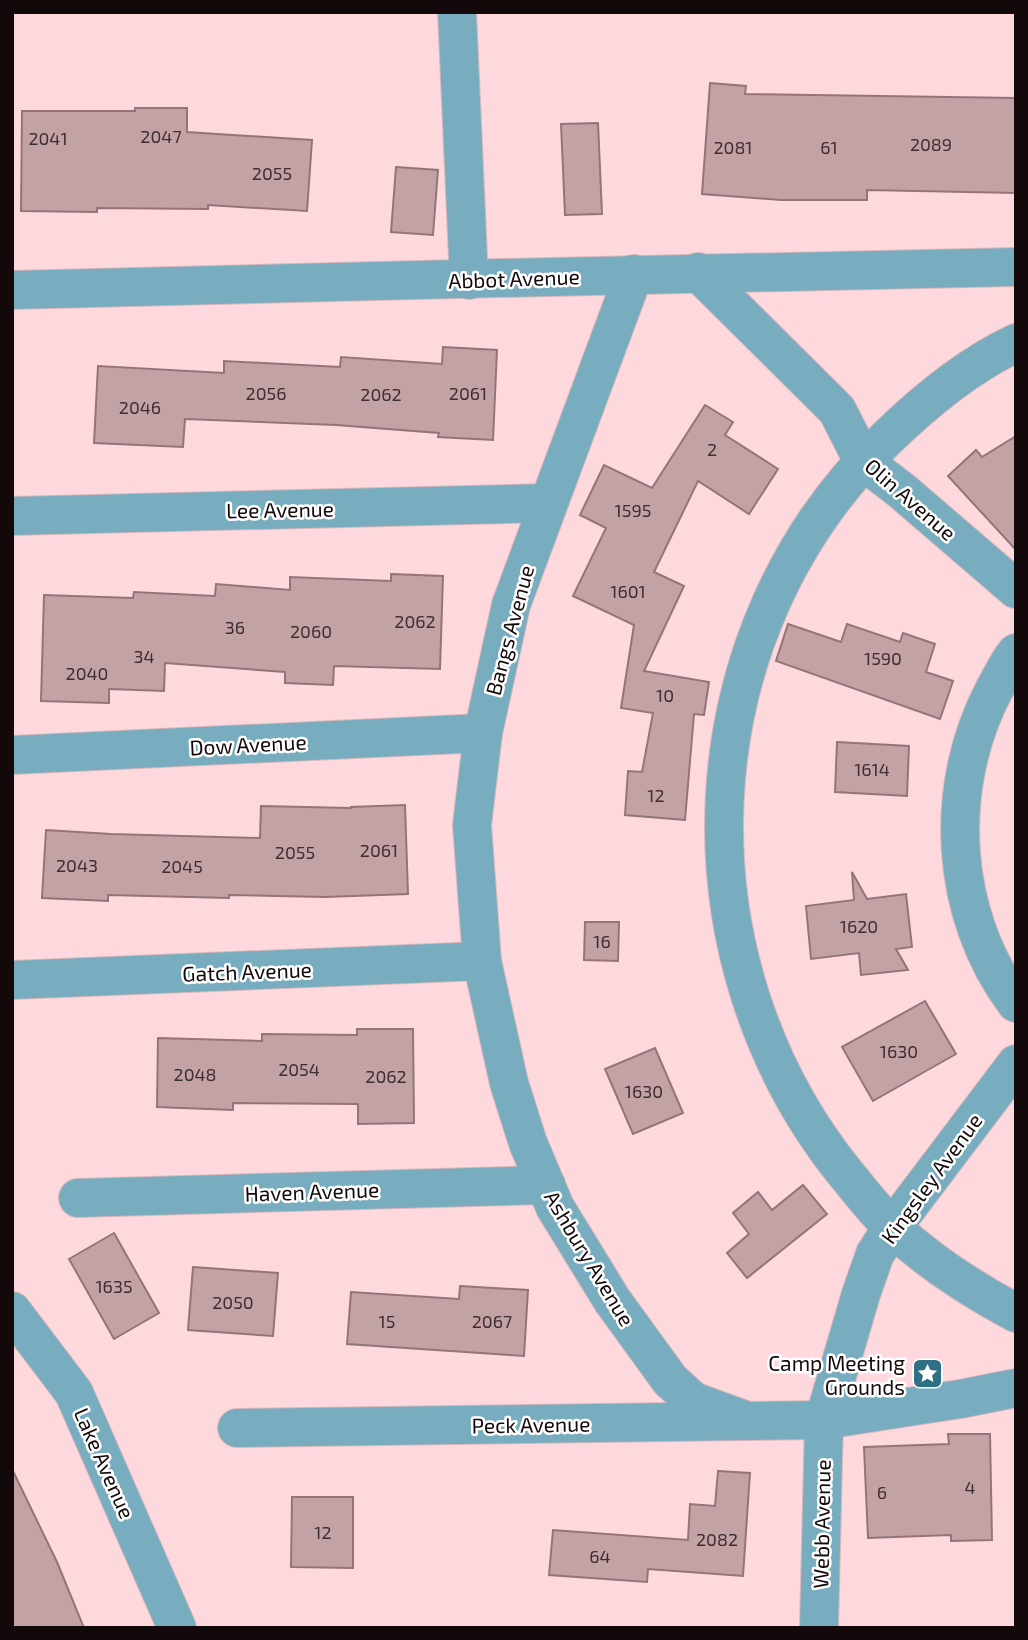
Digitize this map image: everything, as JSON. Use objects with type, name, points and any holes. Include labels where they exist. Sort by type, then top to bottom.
[{"type":"street","points":[[457,12],[469,280]]},
{"type":"street","name":"Abbot Avenue","points":[[12,290],[698,272],[1016,267]]},
{"type":"street","name":"Olin Avenue","points":[[698,272],[837,410],[863,461],[1016,589]]},
{"type":"street","name":"Bangs Avenue","points":[[482,961],[472,825],[483,733],[511,605],[634,274]]},
{"type":"street","points":[[1016,342],[926,401],[863,461],[827,506],[802,544],[770,605],[750,659],[735,714],[726,771],[723,828],[726,886],[735,943],[750,998],[771,1051],[797,1102],[828,1151],[892,1228],[947,1271],[1016,1313]]},
{"type":"street","name":"Lee Avenue","points":[[12,516],[547,503]]},
{"type":"street","points":[[1016,653],[983,711],[966,765],[959,822],[964,880],[979,936],[1004,987],[1016,1003]]},
{"type":"street","name":"Dow Avenue","points":[[12,755],[483,733]]},
{"type":"street","name":"Gatch Avenue","points":[[12,980],[482,961]]},
{"type":"street","name":"Ashbury Avenue","points":[[482,961],[509,1083],[528,1143],[555,1207],[611,1300],[670,1380],[693,1401],[748,1421]]},
{"type":"street","name":"Kingsley Avenue","points":[[824,1420],[860,1294],[875,1254],[1016,1063]]},
{"type":"street","name":"Haven Avenue","points":[[78,1198],[546,1185]]},
{"type":"street","name":"Lake Avenue","points":[[12,1311],[74,1393],[177,1628]]},
{"type":"street","points":[[824,1420],[1016,1388]]},
{"type":"street","name":"Peck Avenue","points":[[237,1428],[824,1420]]},
{"type":"street","name":"Webb Avenue","points":[[819,1628],[824,1420]]},
{"type":"building","points":[[710,83],[746,86],[745,94],[1016,98],[1016,193],[867,190],[867,200],[781,200],[702,194]]},
{"type":"building","points":[[135,108],[187,108],[187,132],[312,140],[307,211],[208,205],[208,209],[97,208],[97,212],[21,211],[22,111],[135,111]]},
{"type":"building","points":[[598,123],[602,214],[565,215],[561,124]]},
{"type":"building","points":[[396,167],[438,170],[433,235],[391,232]]},
{"type":"building","points":[[443,347],[497,350],[493,440],[438,437],[439,433],[336,425],[185,419],[183,447],[94,443],[98,366],[224,373],[224,361],[340,367],[341,357],[442,364]]},
{"type":"building","points":[[705,405],[733,422],[725,435],[778,469],[749,514],[698,481],[654,572],[684,586],[644,671],[709,682],[704,715],[694,714],[685,820],[625,815],[628,771],[642,772],[653,713],[621,708],[634,625],[573,596],[606,528],[580,515],[604,465],[652,488]]},
{"type":"building","points":[[1016,436],[1016,550],[948,476],[976,450],[982,457]]},
{"type":"building","points":[[391,574],[443,576],[440,669],[334,666],[333,685],[285,683],[285,672],[165,663],[164,691],[109,689],[109,703],[41,701],[44,595],[133,598],[134,592],[215,596],[216,584],[290,590],[290,577],[391,581]]},
{"type":"building","points":[[788,624],[841,642],[847,624],[900,642],[903,633],[935,644],[926,672],[953,681],[940,719],[776,661]]},
{"type":"building","points":[[837,742],[909,746],[907,796],[835,792]]},
{"type":"building","points":[[405,805],[408,894],[325,897],[229,895],[229,898],[108,895],[108,901],[42,898],[46,830],[260,838],[261,806],[351,808]]},
{"type":"building","points":[[852,872],[867,899],[906,894],[912,947],[896,949],[908,970],[861,975],[859,953],[811,959],[806,906],[854,900]]},
{"type":"building","points":[[585,922],[619,922],[618,961],[584,960]]},
{"type":"building","points":[[925,1001],[956,1054],[873,1101],[842,1047]]},
{"type":"building","points":[[357,1029],[413,1029],[414,1123],[358,1124],[358,1104],[233,1103],[233,1110],[157,1107],[158,1038],[262,1041],[262,1034],[357,1035]]},
{"type":"building","points":[[655,1048],[683,1113],[633,1134],[605,1069]]},
{"type":"building","points":[[803,1185],[827,1214],[747,1278],[727,1253],[749,1234],[733,1213],[758,1192],[772,1210]]},
{"type":"building","points":[[114,1233],[159,1313],[114,1339],[69,1259]]},
{"type":"building","points":[[193,1267],[278,1273],[273,1336],[188,1330]]},
{"type":"building","points":[[460,1286],[528,1290],[524,1356],[347,1344],[351,1292],[459,1299]]},
{"type":"building","points":[[948,1434],[990,1434],[992,1540],[951,1541],[951,1535],[868,1538],[864,1447],[949,1444]]},
{"type":"building","points":[[12,1469],[57,1562],[84,1628],[12,1628]]},
{"type":"building","points":[[718,1471],[750,1473],[743,1576],[648,1569],[647,1582],[549,1575],[553,1530],[688,1540],[690,1504],[715,1506]]},
{"type":"building","points":[[292,1497],[353,1497],[353,1568],[291,1567]]},
{"type":"place","name":"Camp Meeting Grounds","points":[[928,1374]]}]
